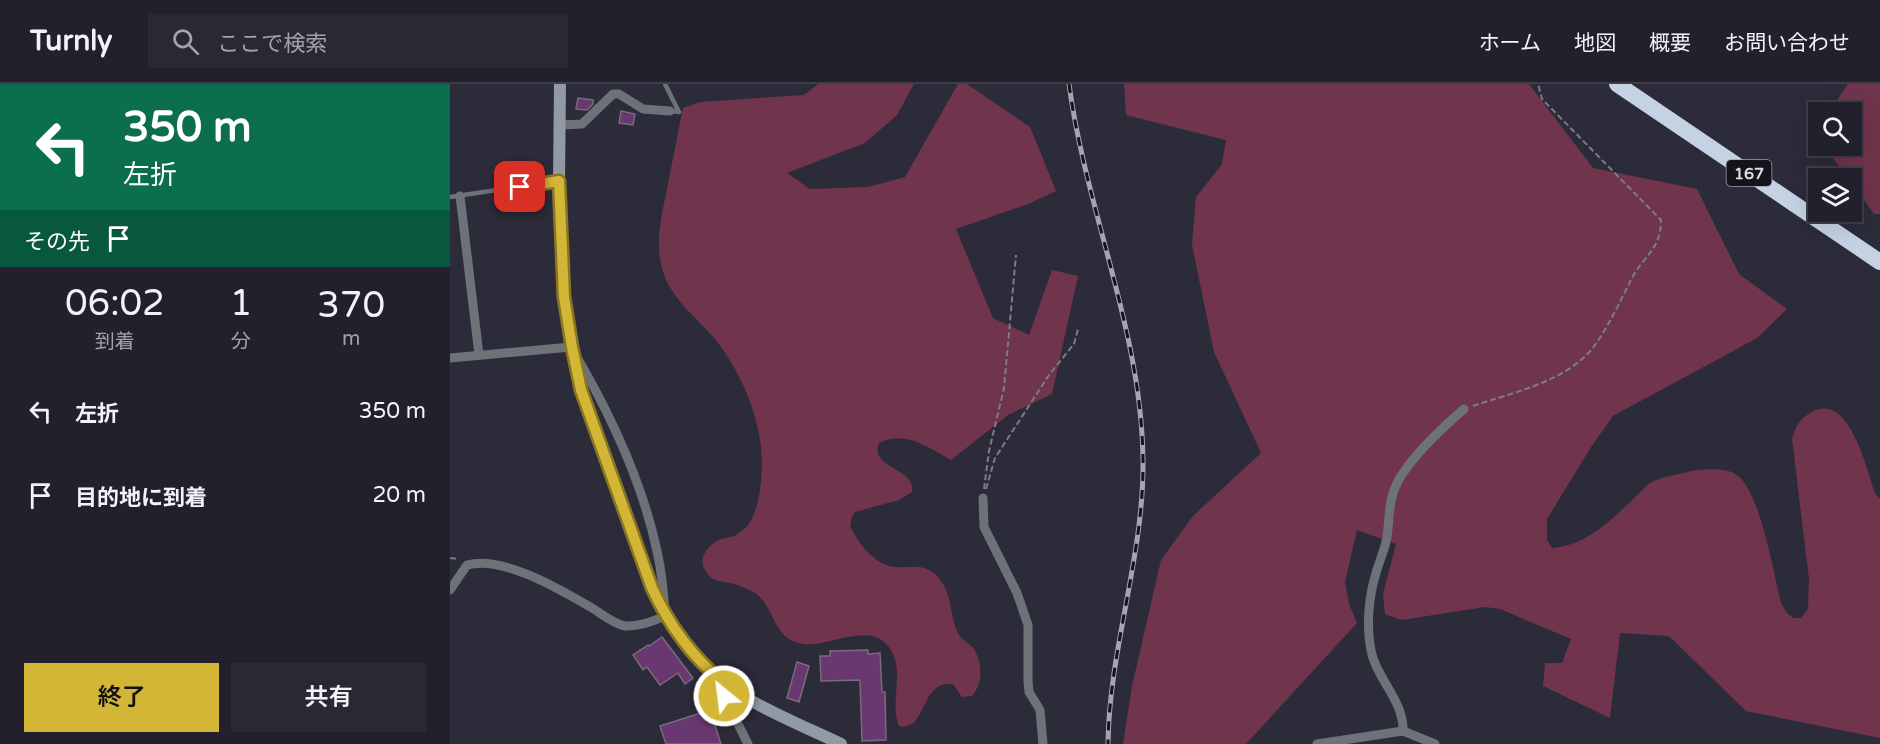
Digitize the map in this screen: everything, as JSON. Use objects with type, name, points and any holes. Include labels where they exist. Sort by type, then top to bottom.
[{"type":"highway","name":"167","points":[[1617,84],[1880,262]]},
{"type":"street","points":[[560,84],[559,181],[564,297],[572,347],[581,390],[652,588],[665,615],[694,655],[724,683],[750,700],[841,744]]},
{"type":"street","points":[[561,125],[582,124],[613,94],[620,94],[643,109],[670,111]]},
{"type":"street","points":[[455,196],[479,355]]},
{"type":"street","points":[[450,358],[572,347]]},
{"type":"street","points":[[572,347],[602,402],[624,451],[641,498],[657,550],[663,582],[665,615]]},
{"type":"street","points":[[1403,731],[1402,715],[1376,667],[1372,654],[1368,608],[1375,575],[1385,545],[1393,492],[1401,475],[1443,427],[1464,409]]},
{"type":"street","points":[[983,498],[984,527],[1017,593],[1028,625],[1029,692],[1040,710],[1043,744]]},
{"type":"street","points":[[450,590],[467,565],[474,563],[497,565],[514,568],[561,590],[625,626],[654,621],[665,615]]},
{"type":"street","points":[[724,683],[724,696],[748,744]]},
{"type":"street","points":[[1317,744],[1403,731],[1435,744]]},
{"type":"lane","points":[[665,84],[679,112],[670,111]]},
{"type":"lane","points":[[455,196],[559,181]]},
{"type":"path","points":[[1464,409],[1552,378],[1574,365],[1594,346],[1635,273],[1657,243],[1661,229],[1661,220],[1542,99],[1538,84]]},
{"type":"path","points":[[983,498],[989,451],[1004,388],[1016,255]]},
{"type":"path","points":[[983,498],[995,458],[1048,375],[1074,344],[1078,329]]},
{"type":"shaded area","points":[[818,84],[914,84],[897,115],[865,143],[787,173],[810,189],[868,187],[905,177],[958,84],[967,84],[1030,127],[1056,191],[1028,204],[956,229],[993,318],[1029,335],[1052,270],[1078,276],[1052,394],[1008,415],[951,460],[925,445],[907,439],[889,439],[879,443],[877,451],[880,458],[907,478],[912,484],[912,492],[899,500],[855,512],[850,526],[868,553],[881,563],[896,567],[926,568],[935,574],[948,595],[958,633],[974,649],[980,667],[980,680],[972,696],[962,697],[953,684],[942,685],[928,697],[919,715],[908,726],[899,726],[896,717],[897,676],[894,656],[889,647],[880,639],[858,636],[820,643],[798,643],[783,634],[766,605],[755,593],[714,579],[703,567],[703,558],[711,546],[721,539],[736,535],[750,522],[758,503],[762,455],[753,410],[738,375],[719,344],[670,288],[659,254],[660,224],[683,108],[700,102],[804,95]]},
{"type":"shaded area","points":[[1124,84],[1529,84],[1593,168],[1697,189],[1739,274],[1787,309],[1757,338],[1613,416],[1547,519],[1547,540],[1552,548],[1567,545],[1593,533],[1605,525],[1649,484],[1657,480],[1699,470],[1713,469],[1732,472],[1745,484],[1753,498],[1770,554],[1781,603],[1793,618],[1801,618],[1808,609],[1809,579],[1792,439],[1799,422],[1814,411],[1827,409],[1838,414],[1855,437],[1875,493],[1880,499],[1880,738],[1746,711],[1669,636],[1620,633],[1610,718],[1543,686],[1545,663],[1562,663],[1571,639],[1500,609],[1485,607],[1402,620],[1385,614],[1383,594],[1396,544],[1357,530],[1345,582],[1349,604],[1357,623],[1246,744],[1123,744],[1132,686],[1161,560],[1193,516],[1261,453],[1214,352],[1192,245],[1196,197],[1222,164],[1226,140],[1126,115]]},
{"type":"shaded area","points":[[1848,84],[1880,84],[1880,214],[1874,214],[1862,197],[1862,168],[1841,168],[1832,156],[1862,156],[1862,102],[1836,102]]},
{"type":"building","points":[[578,98],[593,100],[593,104],[587,110],[576,109]]},
{"type":"building","points":[[621,111],[635,114],[633,125],[619,123]]},
{"type":"building","points":[[662,637],[693,678],[685,684],[678,673],[660,685],[647,667],[643,670],[633,655]]},
{"type":"building","points":[[868,650],[868,654],[880,653],[882,692],[885,692],[886,740],[862,741],[860,680],[821,681],[820,656],[830,656],[830,651]]},
{"type":"building","points":[[797,662],[809,666],[799,702],[787,698]]},
{"type":"building","points":[[710,710],[721,744],[666,744],[660,726]]},
{"type":"railway","points":[[1069,84],[1077,131],[1124,319],[1140,413],[1143,461],[1138,532],[1114,673],[1108,744]]},
{"type":"route","points":[[520,187],[559,181],[564,297],[581,390],[652,588],[665,615],[681,639],[700,663],[724,683],[724,696]]}]
